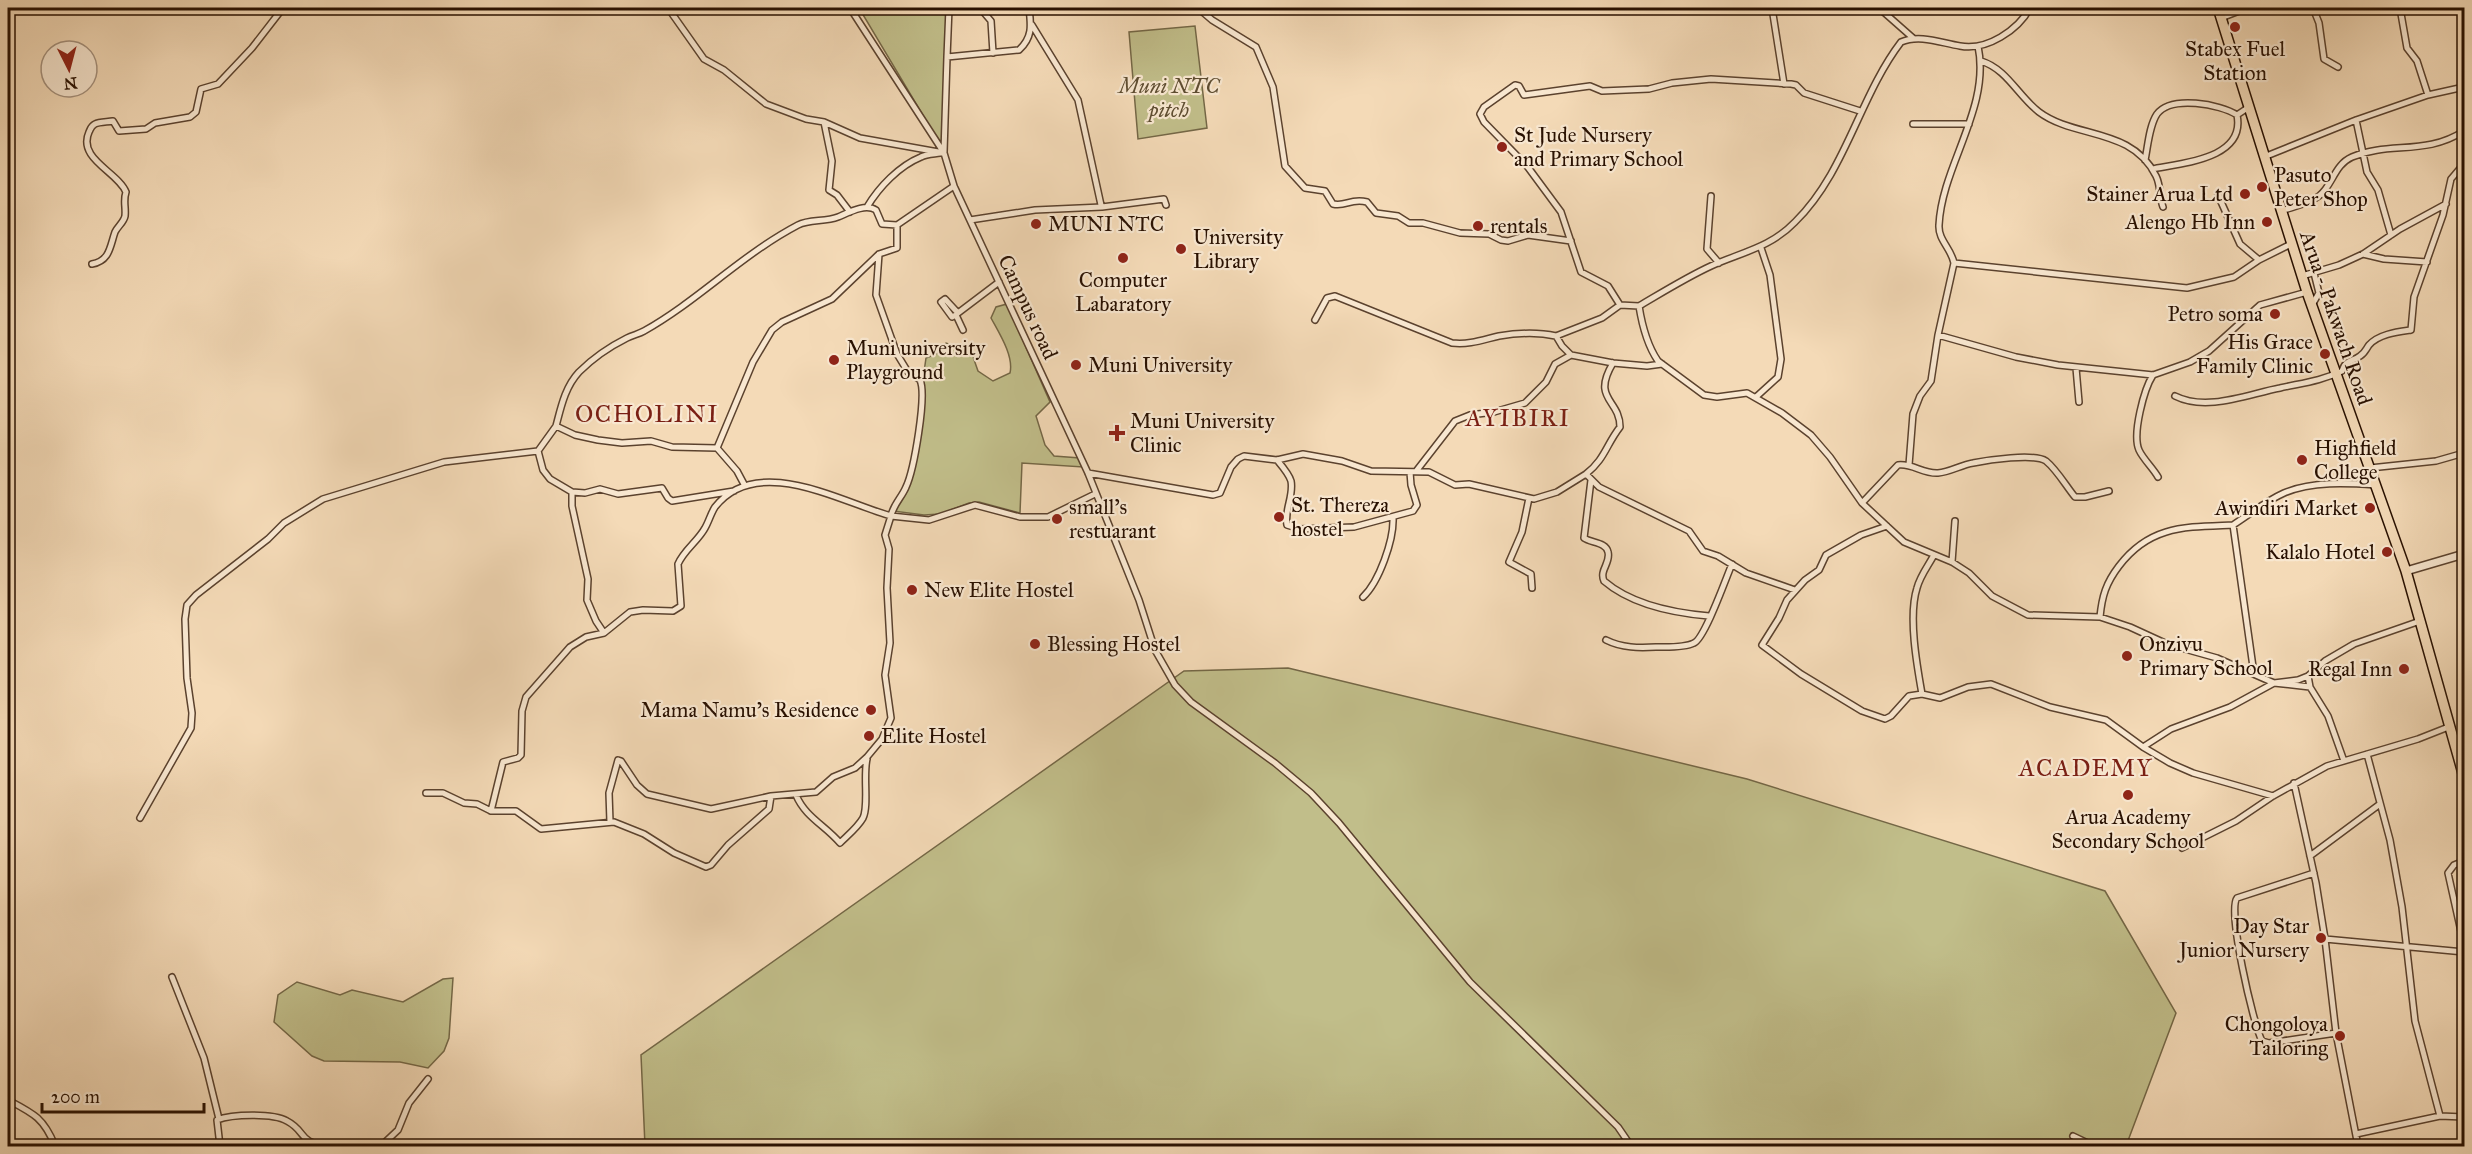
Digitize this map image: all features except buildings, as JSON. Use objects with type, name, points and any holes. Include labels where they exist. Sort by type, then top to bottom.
[{"type":"main road","name":"Arua - Pakwach Road","points":[[2218,8],[2307,292],[2406,571],[2451,726],[2460,740],[2464,777]]},
{"type":"street","points":[[92,264],[99,263],[107,256],[116,231],[124,220],[126,213],[123,199],[126,192],[123,186],[90,153],[87,136],[91,127],[95,124],[113,121],[119,131],[129,129],[136,131],[146,129],[154,123],[190,117],[196,112],[201,90],[218,84],[252,48],[283,8]]},
{"type":"street","points":[[668,8],[704,59],[724,70],[766,104],[806,119],[824,122],[860,138],[944,153]]},
{"type":"street","points":[[850,8],[944,153]]},
{"type":"street","points":[[944,153],[950,8]]},
{"type":"street","points":[[980,8],[990,21],[993,52]]},
{"type":"street","points":[[947,57],[1019,50],[1028,42],[1031,24],[1029,8]]},
{"type":"street","points":[[1198,8],[1212,20],[1248,41],[1259,53],[1273,87],[1282,161],[1298,183],[1305,188],[1325,191],[1333,204],[1337,206],[1351,200],[1366,202],[1376,213],[1398,216],[1409,224],[1423,223],[1460,233],[1489,234],[1501,240],[1528,236],[1571,241]]},
{"type":"street","points":[[1772,8],[1784,84]]},
{"type":"street","points":[[1879,8],[1913,38]]},
{"type":"street","points":[[1316,320],[1327,298],[1331,296],[1452,343],[1466,344],[1511,334],[1556,336],[1602,318],[1620,305],[1639,306],[1719,263],[1761,248],[1789,228],[1804,212],[1838,163],[1860,111],[1899,43],[1913,38],[1962,47],[1978,46],[2007,32],[2025,17],[2030,8]]},
{"type":"street","points":[[2222,18],[2247,8]]},
{"type":"street","points":[[2313,8],[2319,23],[2324,57],[2338,67]]},
{"type":"street","points":[[2400,8],[2407,48],[2417,61],[2428,96]]},
{"type":"street","points":[[1031,24],[1078,100],[1101,205]]},
{"type":"street","points":[[1909,465],[1913,414],[1920,396],[1931,381],[1938,335],[1954,263],[1951,253],[1940,237],[1939,222],[1948,185],[1973,114],[1981,61],[1978,46]]},
{"type":"street","points":[[1981,61],[1997,69],[2043,115],[2058,122],[2102,134],[2130,148],[2145,160],[2157,178],[2163,207]]},
{"type":"street","points":[[1620,305],[1608,286],[1581,272],[1566,221],[1547,192],[1513,150],[1481,118],[1481,110],[1494,99],[1515,85],[1519,86],[1524,95],[1590,86],[1602,91],[1649,89],[1672,83],[1711,79],[1794,84],[1804,93],[1860,111]]},
{"type":"street","points":[[2264,157],[2356,120],[2428,96],[2464,87]]},
{"type":"street","points":[[2145,160],[2154,122],[2158,113],[2164,108],[2179,104],[2206,105],[2223,107],[2237,115]]},
{"type":"street","points":[[2237,115],[2248,107]]},
{"type":"street","points":[[2152,169],[2195,160],[2229,146],[2237,133],[2237,115]]},
{"type":"street","points":[[2356,120],[2367,172],[2378,190],[2391,235]]},
{"type":"street","points":[[824,122],[832,161],[829,190],[837,195],[850,212]]},
{"type":"street","points":[[1913,124],[1969,124]]},
{"type":"street","points":[[2281,211],[2317,198],[2341,165],[2350,158],[2364,154],[2435,145],[2464,133],[2464,124]]},
{"type":"street","points":[[2175,396],[2188,400],[2222,401],[2307,384],[2342,371],[2346,363],[2361,356],[2369,345],[2378,339],[2390,333],[2411,329],[2414,297],[2446,204],[2451,179],[2462,166],[2464,149]]},
{"type":"street","points":[[867,207],[879,189],[895,174],[921,156],[944,153]]},
{"type":"street","name":"Campus road","points":[[944,153],[954,186],[1088,473],[1164,669],[1175,685],[1191,702],[1275,763],[1311,793],[1339,823],[1470,982],[1618,1127],[1631,1146]]},
{"type":"street","points":[[735,492],[728,491],[672,501],[662,488],[618,494],[600,489],[585,493],[572,492],[550,478],[543,470],[538,451],[555,426],[571,382],[580,372],[606,352],[628,338],[643,332],[694,297],[757,248],[801,224],[835,219],[867,207],[874,208],[882,224],[897,225],[954,186]]},
{"type":"street","points":[[2218,195],[2240,244],[2259,260]]},
{"type":"street","points":[[1711,196],[1707,249],[1719,263]]},
{"type":"street","points":[[970,220],[1035,210],[1102,207],[1164,199],[1166,205]]},
{"type":"street","points":[[2302,276],[2363,254],[2391,235],[2446,204]]},
{"type":"street","points":[[717,448],[753,362],[772,330],[782,322],[832,299],[879,254],[897,248],[897,225]]},
{"type":"street","points":[[1954,263],[2082,275],[2129,283],[2182,288],[2234,278],[2259,260],[2291,244]]},
{"type":"street","points":[[1756,397],[1778,377],[1781,359],[1770,275],[1761,248]]},
{"type":"street","points":[[610,822],[609,793],[616,762],[619,760],[639,788],[647,794],[711,809],[771,796],[816,792],[833,777],[855,768],[882,740],[891,718],[885,671],[890,634],[887,588],[889,549],[885,535],[891,516],[911,473],[922,393],[920,380],[908,372],[897,354],[876,295],[879,254]]},
{"type":"street","points":[[2363,254],[2384,259],[2427,262]]},
{"type":"street","points":[[2312,306],[2319,292],[2314,273]]},
{"type":"street","points":[[963,330],[956,315],[952,317],[941,302],[945,299],[957,313],[999,282]]},
{"type":"street","points":[[1938,335],[2016,357],[2076,368],[2153,375],[2190,362],[2209,351],[2260,305],[2307,292]]},
{"type":"street","points":[[1639,306],[1653,354],[1662,364],[1704,395],[1718,397],[1740,392],[1756,397],[1782,412],[1811,435],[1862,503],[1904,542],[1952,562],[1969,573],[1992,596],[2028,615],[2100,617],[2130,627],[2167,644],[2217,658],[2274,683],[2310,687]]},
{"type":"street","points":[[1556,336],[1571,355],[1613,363],[1647,366],[1662,364]]},
{"type":"street","points":[[1417,470],[1455,421],[1470,415],[1494,412],[1526,403],[1546,382],[1555,364],[1571,355]]},
{"type":"street","points":[[1088,473],[1213,495],[1224,488],[1231,467],[1244,456],[1277,460],[1303,454],[1342,461],[1371,471],[1429,472],[1455,486],[1469,484],[1529,498],[1542,498],[1557,492],[1586,474],[1602,458],[1610,439],[1620,425],[1619,417],[1605,393],[1605,381],[1613,363]]},
{"type":"street","points":[[2076,368],[2079,402]]},
{"type":"street","points":[[2153,375],[2145,396],[2137,440],[2140,452],[2158,477]]},
{"type":"street","points":[[555,426],[575,435],[598,440],[622,443],[651,441],[672,447],[717,448],[737,471],[745,486]]},
{"type":"street","points":[[140,818],[191,728],[192,713],[187,678],[185,619],[187,605],[196,595],[268,539],[284,523],[323,499],[444,462],[538,451]]},
{"type":"street","points":[[2370,468],[2436,461],[2464,453]]},
{"type":"street","points":[[1862,503],[1895,466],[1900,464],[1934,473],[1974,463],[2039,458],[2049,464],[2075,497],[2109,491]]},
{"type":"street","points":[[1277,460],[1291,479],[1291,493],[1286,516],[1289,527],[1300,529],[1349,528],[1413,511],[1417,505],[1411,485],[1410,471]]},
{"type":"street","points":[[1586,474],[1599,487],[1689,531],[1703,551],[1746,573],[1795,590]]},
{"type":"street","points":[[1591,480],[1584,538],[1608,550],[1602,574],[1604,581],[1627,595],[1673,612],[1709,616]]},
{"type":"street","points":[[491,811],[503,762],[516,759],[521,755],[522,711],[526,697],[577,641],[604,633],[636,610],[673,611],[681,606],[678,564],[681,558],[705,528],[716,507],[745,486],[768,483],[794,484],[891,516],[929,520],[975,505],[1020,516],[1048,517],[1095,494]]},
{"type":"street","points":[[2100,617],[2104,589],[2126,556],[2142,541],[2189,527],[2233,525],[2261,505],[2287,492],[2342,483],[2376,485]]},
{"type":"street","points":[[572,492],[572,506],[588,579],[587,600],[604,633]]},
{"type":"street","points":[[1529,498],[1522,532],[1509,562],[1530,574],[1532,588]]},
{"type":"street","points":[[1363,597],[1384,560],[1392,534],[1393,518]]},
{"type":"street","points":[[1952,562],[1955,521]]},
{"type":"street","points":[[2233,525],[2254,674]]},
{"type":"street","points":[[1887,526],[1861,535],[1826,555],[1819,570],[1795,590],[1762,645],[1801,674],[1862,711],[1885,718],[1891,716],[1909,696],[1922,694],[1940,698],[1982,684],[2001,686],[2027,700],[2106,720],[2143,747],[2200,775],[2274,796]]},
{"type":"street","points":[[2406,571],[2464,554]]},
{"type":"street","points":[[1922,694],[1915,647],[1914,600],[1920,579],[1934,555]]},
{"type":"street","points":[[1606,640],[1633,647],[1692,644],[1702,634],[1732,564]]},
{"type":"street","points":[[2143,747],[2171,729],[2230,707],[2274,683],[2298,680],[2308,676],[2325,661],[2354,644],[2420,621]]},
{"type":"street","points":[[2308,676],[2310,687],[2328,716],[2344,761]]},
{"type":"street","points":[[2182,848],[2236,821],[2294,783],[2327,766],[2451,726]]},
{"type":"street","points":[[2367,754],[2390,840],[2408,948],[2415,1021],[2440,1116]]},
{"type":"street","points":[[796,795],[806,812],[828,829],[840,843],[858,825],[865,813],[864,773],[867,757]]},
{"type":"street","points":[[2294,783],[2314,873],[2325,939],[2336,1033],[2358,1146]]},
{"type":"street","points":[[426,794],[443,793],[464,803],[477,804],[491,811],[516,811],[541,830],[610,822],[644,834],[674,853],[706,867],[711,865],[728,845],[769,809],[771,796]]},
{"type":"street","points":[[2310,856],[2380,804]]},
{"type":"street","points":[[2464,861],[2454,865],[2448,873],[2464,945]]},
{"type":"street","points":[[2314,873],[2236,898],[2233,903],[2235,922],[2250,1006],[2262,1041],[2269,1043],[2336,1033]]},
{"type":"street","points":[[2325,939],[2464,952]]},
{"type":"street","points":[[172,977],[204,1058],[219,1119],[217,1124],[220,1146]]},
{"type":"street","points":[[381,1146],[398,1130],[409,1103],[428,1079]]},
{"type":"street","points":[[8,1100],[43,1121],[55,1146]]},
{"type":"street","points":[[219,1119],[252,1115],[282,1119],[290,1123],[308,1142],[330,1146]]},
{"type":"street","points":[[2356,1134],[2440,1116],[2464,1117]]},
{"type":"street","points":[[2073,1136],[2094,1146]]},
{"type":"street","points":[[2210,1146],[2213,1144],[2217,1146]]},
{"type":"green space","points":[[859,8],[949,8],[946,21],[943,149]]},
{"type":"green space","name":"Muni NTC pitch","points":[[1195,26],[1207,128],[1138,139],[1129,32]]},
{"type":"green space","points":[[1007,304],[1050,402],[1036,416],[1045,445],[1054,456],[1080,458],[1083,467],[1022,463],[1020,513],[979,502],[969,503],[940,514],[924,515],[893,511],[906,490],[924,392],[926,358],[936,354],[946,343],[971,351],[978,371],[993,381],[1010,373],[1008,352],[991,318],[996,307]]},
{"type":"green space","points":[[1288,668],[1747,779],[2105,891],[2176,1013],[2126,1146],[645,1146],[641,1055],[1184,671]]},
{"type":"green space","points":[[453,978],[449,1038],[444,1051],[428,1068],[400,1062],[324,1061],[312,1056],[274,1022],[278,995],[297,982],[340,995],[352,990],[403,1002],[443,979]]},
{"type":"place","name":"Stabex Fuel Station","points":[[2235,27]]},
{"type":"place","name":"St Jude Nursery and Primary School","points":[[1502,147]]},
{"type":"place","name":"Pasuto Peter Shop","points":[[2262,187]]},
{"type":"place","name":"Stainer Arua Ltd","points":[[2245,194]]},
{"type":"place","name":"Alengo Hb Inn","points":[[2267,222]]},
{"type":"place","name":"MUNI NTC","points":[[1036,224]]},
{"type":"place","name":"rentals","points":[[1478,226]]},
{"type":"place","name":"University Library","points":[[1181,249]]},
{"type":"place","name":"Computer Labaratory","points":[[1123,258]]},
{"type":"place","name":"Petro soma","points":[[2275,314]]},
{"type":"place","name":"His Grace Family Clinic","points":[[2325,354]]},
{"type":"place","name":"Muni university Playground","points":[[834,360]]},
{"type":"place","name":"Muni University","points":[[1076,365]]},
{"type":"place","name":"Muni University Clinic","points":[[1117,433]]},
{"type":"place","name":"Highfield College","points":[[2302,460]]},
{"type":"place","name":"Awindiri Market","points":[[2370,508]]},
{"type":"place","name":"St. Thereza hostel","points":[[1279,517]]},
{"type":"place","name":"small's restuarant","points":[[1057,519]]},
{"type":"place","name":"Kalalo Hotel","points":[[2387,552]]},
{"type":"place","name":"New Elite Hostel","points":[[912,590]]},
{"type":"place","name":"Blessing Hostel","points":[[1035,644]]},
{"type":"place","name":"Onzivu Primary School","points":[[2127,656]]},
{"type":"place","name":"Regal Inn","points":[[2404,669]]},
{"type":"place","name":"Mama Namu's Residence","points":[[871,710]]},
{"type":"place","name":"Elite Hostel","points":[[869,736]]},
{"type":"place","name":"Arua Academy Secondary School","points":[[2128,795]]},
{"type":"place","name":"Day Star Junior Nursery","points":[[2321,938]]},
{"type":"place","name":"Chongoloya Tailoring","points":[[2340,1036]]},
{"type":"district","name":"OCHOLINI","points":[[647,414]]},
{"type":"district","name":"AYIBIRI","points":[[1518,418]]},
{"type":"district","name":"ACADEMY","points":[[2086,768]]}]
